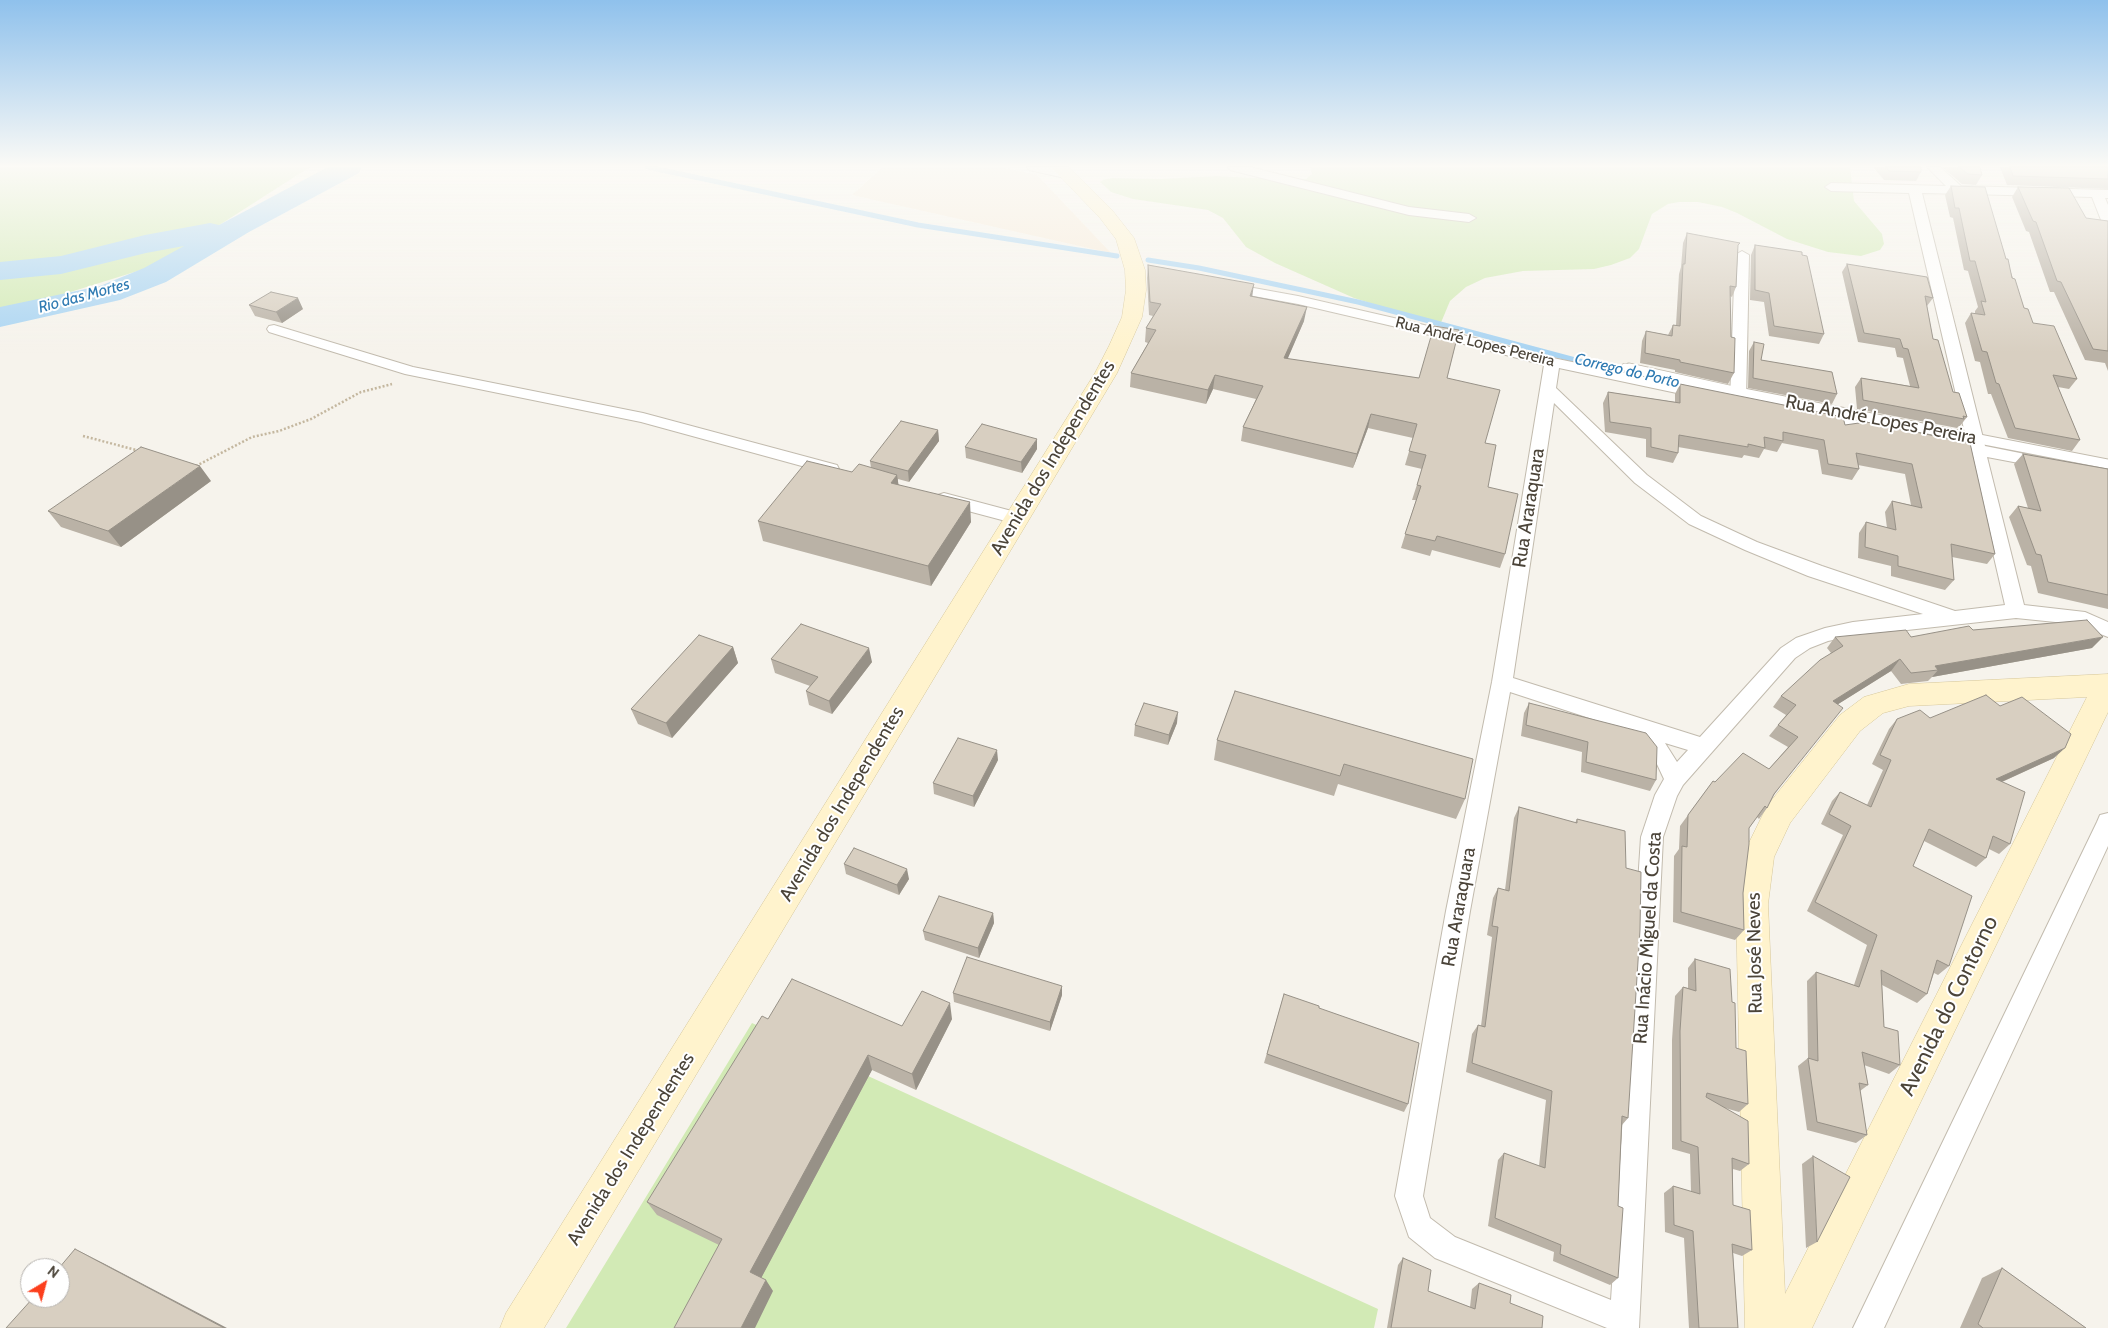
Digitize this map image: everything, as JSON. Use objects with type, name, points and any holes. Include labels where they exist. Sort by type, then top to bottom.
[{"type":"main road","name":"Avenida dos Independentes","points":[[521,1328],[1106,373],[1132,317],[1136,290],[1145,272],[1118,229]]},
{"type":"main road","name":"Rua José Neves","points":[[1766,1328],[1752,904],[1758,857],[1778,815],[1850,722],[1874,704],[1909,695],[2107,685]]},
{"type":"main road","name":"Avenida do Contorno","points":[[1790,1328],[2107,685]]},
{"type":"street","points":[[1924,229],[2016,611]]},
{"type":"street","points":[[1738,397],[1742,255]]},
{"type":"street","name":"Rua André Lopes Pereira","points":[[1212,284],[1317,304],[1552,362],[1975,444],[2108,476]]},
{"type":"street","points":[[274,330],[410,371],[644,418],[844,472]]},
{"type":"street","name":"Rua Araraquara","points":[[1552,362],[1502,682],[1458,911],[1409,1196],[1418,1227],[1444,1248],[1624,1324]]},
{"type":"street","points":[[1547,388],[1641,479],[1696,520],[1751,546],[1815,572],[1955,618]]},
{"type":"street","points":[[931,495],[1017,518]]},
{"type":"street","name":"Rua Inácio Miguel da Costa","points":[[1624,1324],[1652,837],[1666,796],[1675,779],[1788,653],[1803,643],[1825,635],[1853,629],[2016,611],[2078,618],[2108,630]]},
{"type":"street","points":[[1502,682],[1705,747]]},
{"type":"street","points":[[1642,727],[1664,757],[1675,779]]},
{"type":"street","points":[[1868,1328],[2108,822]]},
{"type":"lane","name":"Rua André Lopes Pereira","points":[[1625,367],[1738,397]]},
{"type":"lane","name":"Rua André Lopes Pereira","points":[[1975,444],[2108,464]]},
{"type":"path","points":[[188,464],[197,466],[252,437],[278,431],[311,419],[361,392],[432,376]]},
{"type":"path","points":[[82,436],[140,451]]},
{"type":"shaded area","points":[[1004,229],[1088,229],[1111,253]]},
{"type":"green space","points":[[0,229],[213,229],[157,265],[0,314]]},
{"type":"green space","points":[[1232,229],[1646,229],[1639,249],[1630,258],[1611,265],[1594,269],[1523,271],[1485,278],[1466,287],[1450,301],[1440,325],[1354,298],[1275,263],[1246,247]]},
{"type":"green space","points":[[1768,229],[1878,229],[1882,234],[1884,244],[1880,250],[1861,256],[1828,252],[1787,239]]},
{"type":"green space","points":[[752,1023],[1378,1309],[1374,1328],[566,1328]]},
{"type":"building","points":[[1963,229],[1997,229],[2006,259],[2008,259],[2012,278],[2015,279],[2024,308],[2028,309],[2033,323],[2054,326],[2077,379],[2053,375],[2080,440],[2015,428],[1999,384],[1996,383],[1987,352],[1982,351],[1971,313],[1985,315],[1981,301],[1986,302],[1975,261],[1970,261]]},
{"type":"building","points":[[2038,229],[2108,229],[2108,351],[2093,349],[2061,282],[2057,281]]},
{"type":"building","points":[[1687,233],[1740,243],[1738,245],[1736,287],[1730,286],[1731,337],[1735,338],[1734,373],[1645,353],[1646,331],[1672,336],[1673,325],[1680,326],[1683,264],[1685,264]]},
{"type":"building","points":[[1755,245],[1802,252],[1802,255],[1807,256],[1824,334],[1774,326],[1769,293],[1755,290]]},
{"type":"building","points":[[1847,264],[1927,277],[1933,298],[1925,296],[1933,339],[1938,340],[1953,392],[1959,393],[1967,417],[1963,416],[1964,419],[1863,400],[1861,378],[1919,388],[1908,349],[1903,348],[1900,339],[1864,333]]},
{"type":"building","points":[[1148,265],[1254,284],[1250,296],[1307,307],[1284,358],[1419,378],[1434,326],[1459,330],[1447,378],[1500,390],[1485,443],[1496,445],[1488,487],[1518,494],[1505,554],[1437,536],[1435,541],[1405,534],[1421,486],[1417,485],[1426,455],[1409,451],[1417,424],[1371,414],[1357,454],[1243,427],[1263,386],[1215,375],[1208,390],[1131,373],[1156,330],[1146,328],[1161,304],[1150,302]]},
{"type":"building","points":[[271,292],[298,298],[276,312],[249,305]]},
{"type":"building","points":[[1754,342],[1764,344],[1761,360],[1832,372],[1837,394],[1753,378]]},
{"type":"building","points":[[1680,384],[1843,417],[1845,425],[1866,422],[1970,443],[1995,554],[1951,544],[1954,580],[1898,566],[1898,556],[1865,547],[1866,522],[1896,530],[1892,501],[1922,508],[1912,464],[1856,453],[1859,469],[1828,464],[1824,440],[1783,432],[1783,441],[1764,437],[1765,448],[1748,444],[1748,447],[1679,435],[1678,453],[1651,447],[1651,428],[1610,422],[1608,392],[1680,403]]},
{"type":"building","points":[[901,421],[938,430],[908,471],[870,461]]},
{"type":"building","points":[[982,424],[1037,439],[1021,462],[965,447]]},
{"type":"building","points":[[141,447],[200,466],[108,531],[48,511]]},
{"type":"building","points":[[2023,454],[2108,469],[2108,595],[2048,582],[2041,555],[2036,554],[2018,506],[2041,511]]},
{"type":"building","points":[[807,461],[852,472],[859,464],[897,475],[891,483],[970,502],[928,566],[758,521]]},
{"type":"building","points":[[2087,620],[2103,637],[1935,666],[1938,670],[1911,673],[1900,659],[1833,701],[1843,708],[1774,794],[1767,808],[1765,806],[1749,828],[1743,893],[1744,930],[1681,912],[1682,846],[1687,847],[1688,815],[1713,781],[1715,782],[1743,753],[1769,769],[1798,737],[1778,725],[1796,705],[1781,696],[1820,660],[1843,646],[1835,637],[1906,630],[1911,637],[1969,626],[1973,630]]},
{"type":"building","points":[[801,624],[869,648],[829,701],[806,691],[818,677],[771,659]]},
{"type":"building","points":[[699,635],[733,647],[666,723],[631,709]]},
{"type":"building","points":[[1235,691],[1473,759],[1465,799],[1344,764],[1340,776],[1217,740]]},
{"type":"building","points":[[1986,695],[2000,706],[2022,697],[2071,734],[2065,748],[1996,779],[2025,792],[2010,844],[1993,836],[1986,858],[1929,829],[1913,866],[1972,896],[1949,966],[1937,960],[1927,994],[1881,970],[1884,1027],[1898,1031],[1900,1065],[1862,1052],[1868,1085],[1859,1083],[1867,1135],[1817,1122],[1808,1058],[1818,1061],[1816,972],[1859,987],[1877,935],[1815,902],[1851,826],[1829,814],[1840,792],[1871,807],[1891,760],[1880,755],[1897,719],[1920,710],[1930,718]]},
{"type":"building","points":[[1144,703],[1178,712],[1169,735],[1135,725]]},
{"type":"building","points":[[1529,703],[1646,733],[1657,747],[1656,780],[1586,762],[1588,742],[1526,725]]},
{"type":"building","points":[[958,738],[997,750],[973,796],[933,783]]},
{"type":"building","points":[[1519,807],[1577,823],[1577,819],[1625,831],[1626,868],[1641,872],[1640,930],[1628,1118],[1622,1116],[1618,1206],[1623,1208],[1618,1278],[1560,1254],[1561,1245],[1495,1218],[1504,1153],[1545,1168],[1552,1091],[1472,1063],[1478,1025],[1485,1027],[1498,927],[1492,926],[1498,888],[1509,891]]},
{"type":"building","points":[[854,848],[907,869],[897,885],[844,864]]},
{"type":"building","points":[[939,896],[993,913],[978,948],[923,931]]},
{"type":"building","points":[[967,957],[1062,986],[1050,1022],[953,993]]},
{"type":"building","points":[[1695,959],[1730,969],[1732,1002],[1735,1003],[1736,1048],[1746,1051],[1748,1104],[1707,1093],[1706,1097],[1748,1121],[1749,1164],[1732,1158],[1733,1205],[1750,1210],[1752,1250],[1732,1244],[1738,1328],[1699,1328],[1693,1231],[1674,1225],[1673,1186],[1700,1194],[1698,1147],[1681,1141],[1680,1031],[1683,987],[1696,991]]},
{"type":"building","points":[[792,979],[902,1026],[922,991],[950,1003],[912,1074],[868,1055],[750,1272],[766,1280],[741,1328],[674,1328],[722,1239],[647,1202],[762,1016],[768,1019]]},
{"type":"building","points":[[1284,994],[1419,1043],[1408,1104],[1267,1054]]},
{"type":"building","points":[[1813,1156],[1850,1177],[1817,1242]]},
{"type":"building","points":[[75,1249],[224,1328],[6,1328],[24,1308],[70,1308],[70,1258],[67,1258]]},
{"type":"building","points":[[1403,1258],[1431,1270],[1428,1291],[1475,1309],[1479,1283],[1511,1295],[1510,1303],[1543,1316],[1542,1328],[1391,1328]]},
{"type":"building","points":[[2002,1268],[2086,1328],[1983,1328],[1978,1324]]},
{"type":"waterway","name":"Rio das Mortes","points":[[0,317],[109,293],[155,275],[234,229]]},
{"type":"waterway","points":[[944,229],[1117,256]]},
{"type":"waterway","points":[[0,271],[61,265],[145,244],[210,232]]},
{"type":"waterway","name":"Corrego do Porto","points":[[1148,260],[1199,268],[1358,302],[1579,361],[1617,369]]},
{"type":"waterway","name":"Corrego do Porto","points":[[1611,368],[1636,373]]},
{"type":"waterway","name":"Corrego do Porto","points":[[1833,416],[1873,424]]},
{"type":"waterway","name":"Corrego do Porto","points":[[1985,446],[2042,457]]}]
